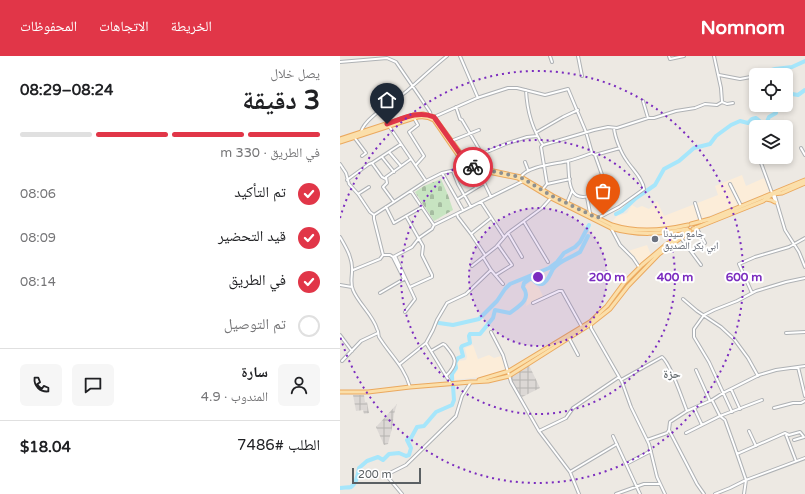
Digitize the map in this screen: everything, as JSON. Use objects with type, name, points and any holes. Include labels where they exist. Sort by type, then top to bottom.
[{"type":"main road","points":[[340,140],[414,115],[423,114],[433,116],[467,165],[523,178],[543,189],[552,197],[620,228],[639,231],[690,228]]},
{"type":"main road","points":[[340,140],[414,118],[424,117],[434,120],[461,159],[467,165],[478,170],[523,178],[552,197],[619,231],[650,234],[690,228],[766,199],[773,194]]},
{"type":"main road","points":[[471,382],[509,371],[582,327],[589,325],[607,306],[624,283],[639,267],[659,250],[690,228],[741,206],[805,182]]},
{"type":"main road","points":[[766,199],[776,203]]},
{"type":"main road","points":[[340,392],[368,392],[471,382],[509,376],[589,325],[610,309],[628,286],[659,254],[682,238],[690,228]]},
{"type":"street","points":[[392,60],[393,56]]},
{"type":"street","points":[[361,132],[363,127],[375,114],[394,101],[447,56]]},
{"type":"street","points":[[460,56],[478,98]]},
{"type":"street","points":[[550,56],[552,62]]},
{"type":"street","points":[[578,56],[582,76]]},
{"type":"street","points":[[669,56],[670,59],[684,56]]},
{"type":"street","points":[[714,56],[719,75],[722,102]]},
{"type":"street","points":[[340,62],[387,58],[396,62],[433,116],[508,88],[517,88],[545,95],[568,89],[578,110],[592,153],[595,155],[607,189],[594,196],[587,197],[578,196],[572,191]]},
{"type":"street","points":[[719,75],[740,79],[749,77]]},
{"type":"street","points":[[526,90],[527,108],[537,136],[543,145],[547,184]]},
{"type":"street","points":[[644,101],[648,118]]},
{"type":"street","points":[[543,145],[586,132],[608,127],[614,128],[627,125],[648,118],[695,108],[705,104],[717,105],[722,102],[727,104],[733,103]]},
{"type":"street","points":[[456,107],[460,119],[482,154]]},
{"type":"street","points":[[536,132],[578,110]]},
{"type":"street","points":[[414,118],[418,126],[409,132],[424,156],[415,165]]},
{"type":"street","points":[[389,126],[426,180]]},
{"type":"street","points":[[597,218],[619,207],[644,189],[643,185],[624,158],[614,128]]},
{"type":"street","points":[[451,141],[479,130]]},
{"type":"street","points":[[374,215],[426,180],[467,165],[470,161],[482,154],[518,139],[537,136]]},
{"type":"street","points":[[354,137],[366,153],[362,156]]},
{"type":"street","points":[[347,180],[401,144]]},
{"type":"street","points":[[595,155],[620,148]]},
{"type":"street","points":[[802,148],[805,155]]},
{"type":"street","points":[[389,152],[401,166]]},
{"type":"street","points":[[394,257],[412,247],[419,238],[432,229],[434,225],[491,197],[523,178],[523,173],[592,153]]},
{"type":"street","points":[[382,157],[394,172]]},
{"type":"street","points":[[394,202],[384,187],[387,183],[386,179],[411,159]]},
{"type":"street","points":[[461,159],[454,170],[458,184],[471,207]]},
{"type":"street","points":[[567,203],[572,191],[568,161]]},
{"type":"street","points":[[525,162],[528,171]]},
{"type":"street","points":[[340,164],[346,173],[347,180],[352,189],[358,194],[370,212],[374,215],[382,255],[380,259],[352,270]]},
{"type":"street","points":[[372,164],[382,177],[386,179]]},
{"type":"street","points":[[761,164],[784,227],[799,252],[805,267]]},
{"type":"street","points":[[478,170],[491,197]]},
{"type":"street","points":[[442,173],[463,210]]},
{"type":"street","points":[[476,188],[473,180],[480,175]]},
{"type":"street","points":[[543,189],[547,184],[570,179]]},
{"type":"street","points":[[458,199],[484,183]]},
{"type":"street","points":[[730,184],[741,206]]},
{"type":"street","points":[[358,194],[369,187]]},
{"type":"street","points":[[411,191],[434,225]]},
{"type":"street","points":[[472,266],[498,245],[508,233],[542,208],[552,197]]},
{"type":"street","points":[[587,197],[590,214]]},
{"type":"street","points":[[481,202],[504,237]]},
{"type":"street","points":[[695,203],[701,222]]},
{"type":"street","points":[[386,207],[394,223],[422,207]]},
{"type":"street","points":[[457,214],[485,255]]},
{"type":"street","points":[[406,216],[423,246],[422,255],[432,275],[432,277],[410,287]]},
{"type":"street","points":[[471,234],[491,218]]},
{"type":"street","points":[[524,222],[548,262]]},
{"type":"street","points":[[611,228],[620,245],[633,258],[639,267]]},
{"type":"street","points":[[690,228],[705,243]]},
{"type":"street","points":[[508,233],[522,257]]},
{"type":"street","points":[[340,237],[347,247],[352,270],[352,287],[377,328],[379,336],[408,377],[410,387]]},
{"type":"street","points":[[682,238],[701,265]]},
{"type":"street","points":[[752,293],[739,264],[794,244],[805,238]]},
{"type":"street","points":[[496,275],[512,265],[498,245]]},
{"type":"street","points":[[382,255],[390,255],[394,257],[410,287],[415,301],[405,312]]},
{"type":"street","points":[[380,293],[404,279],[394,257]]},
{"type":"street","points":[[482,257],[503,284]]},
{"type":"street","points":[[400,364],[426,343],[433,330],[436,320],[448,303],[466,294],[491,270]]},
{"type":"street","points":[[732,412],[709,362],[693,334],[694,329],[704,315],[752,293],[786,282],[805,278]]},
{"type":"street","points":[[340,285],[352,287]]},
{"type":"street","points":[[533,303],[562,291],[582,327]]},
{"type":"street","points":[[684,299],[721,327],[734,339],[748,358],[758,376]]},
{"type":"street","points":[[589,325],[620,379],[630,407],[647,440],[660,484],[665,494]]},
{"type":"street","points":[[491,332],[503,355],[509,371],[511,382],[539,431],[570,472],[579,494]]},
{"type":"street","points":[[786,333],[805,332]]},
{"type":"street","points":[[342,361],[361,341],[378,333]]},
{"type":"street","points":[[340,335],[352,350]]},
{"type":"street","points":[[569,338],[578,355]]},
{"type":"street","points":[[426,343],[451,384]]},
{"type":"street","points":[[431,351],[443,344],[455,357],[450,372],[446,376]]},
{"type":"street","points":[[539,431],[566,418],[573,408],[620,379],[662,357],[671,372],[687,412]]},
{"type":"street","points":[[704,494],[697,484],[670,430],[670,422],[694,408],[711,401],[723,393],[758,376],[776,370],[805,366]]},
{"type":"street","points":[[798,367],[805,396]]},
{"type":"street","points":[[696,370],[711,401],[720,416],[725,420],[746,480],[744,494]]},
{"type":"street","points":[[402,494],[386,475],[406,465],[456,416],[462,396],[471,382]]},
{"type":"street","points":[[731,389],[740,409]]},
{"type":"street","points":[[686,432],[720,416],[762,400]]},
{"type":"street","points":[[774,408],[805,401]]},
{"type":"street","points":[[694,408],[702,425]]},
{"type":"street","points":[[647,440],[670,430]]},
{"type":"street","points":[[749,431],[756,446]]},
{"type":"street","points":[[737,454],[785,433],[789,435],[800,432],[805,437],[794,440]]},
{"type":"street","points":[[785,433],[796,461]]},
{"type":"street","points":[[614,436],[640,494]]},
{"type":"street","points":[[570,472],[617,444]]},
{"type":"street","points":[[626,464],[651,451]]},
{"type":"street","points":[[715,494],[746,480],[805,458]]},
{"type":"street","points":[[616,494],[644,484],[660,484]]},
{"type":"shaded area","points":[[742,175],[746,186],[764,178],[770,192],[699,220],[669,227],[640,229],[611,223],[617,216],[627,213],[632,205],[637,208],[642,206],[649,209],[657,201],[664,216],[718,195],[715,186]]},
{"type":"shaded area","points":[[647,245],[651,255],[640,264],[628,251]]},
{"type":"shaded area","points":[[532,281],[539,288],[543,296],[526,306],[528,293],[524,287]]},
{"type":"shaded area","points":[[473,345],[478,359],[489,355],[494,358],[501,356],[507,368],[487,376],[455,380],[454,375],[458,370],[458,361],[466,360],[467,357],[465,348]]},
{"type":"shaded area","points":[[528,363],[540,388],[522,397],[511,378],[513,373]]},
{"type":"shaded area","points":[[353,395],[364,395],[369,413],[364,414],[363,410],[356,411]]},
{"type":"shaded area","points":[[397,404],[388,444],[384,445],[376,427]]},
{"type":"green space","points":[[441,179],[453,210],[434,221],[415,192],[424,186]]},
{"type":"waterway","points":[[784,68],[792,67],[805,61]]},
{"type":"waterway","points":[[793,94],[798,95],[805,90]]},
{"type":"waterway","points":[[616,214],[655,185],[664,169],[679,161],[694,148],[710,144],[716,136],[731,125],[740,121],[748,123],[752,119],[756,118],[763,124],[766,124],[769,117],[776,112]]},
{"type":"waterway","points":[[439,323],[453,325],[479,319],[497,301],[510,284],[549,268],[557,262],[564,253],[575,247],[580,242],[589,225]]},
{"type":"waterway","points":[[452,380],[452,374],[456,368],[455,363],[458,358],[463,356],[462,346],[470,343],[470,334],[480,334],[493,318],[495,310],[510,313],[517,308],[525,299],[526,295],[523,287],[524,283],[531,278],[538,284],[544,283],[556,266],[562,261],[580,252],[588,236]]},
{"type":"waterway","points":[[340,488],[351,487],[355,483],[359,468],[367,461],[378,457],[383,460],[389,454],[399,453],[406,456],[409,455],[411,448],[407,440],[411,438],[417,427],[424,426],[436,412],[452,405],[454,400],[453,386]]},
{"type":"way so far","points":[[473,167],[516,175],[524,178],[552,196],[597,218],[603,215]]},
{"type":"place","name":"جامع سيدنا ابي بكر الصديق","points":[[655,239]]},
{"type":"district","name":"حزة","points":[[672,374]]},
{"type":"route","points":[[387,124],[419,114],[426,114],[434,117],[465,161],[473,167]]}]
